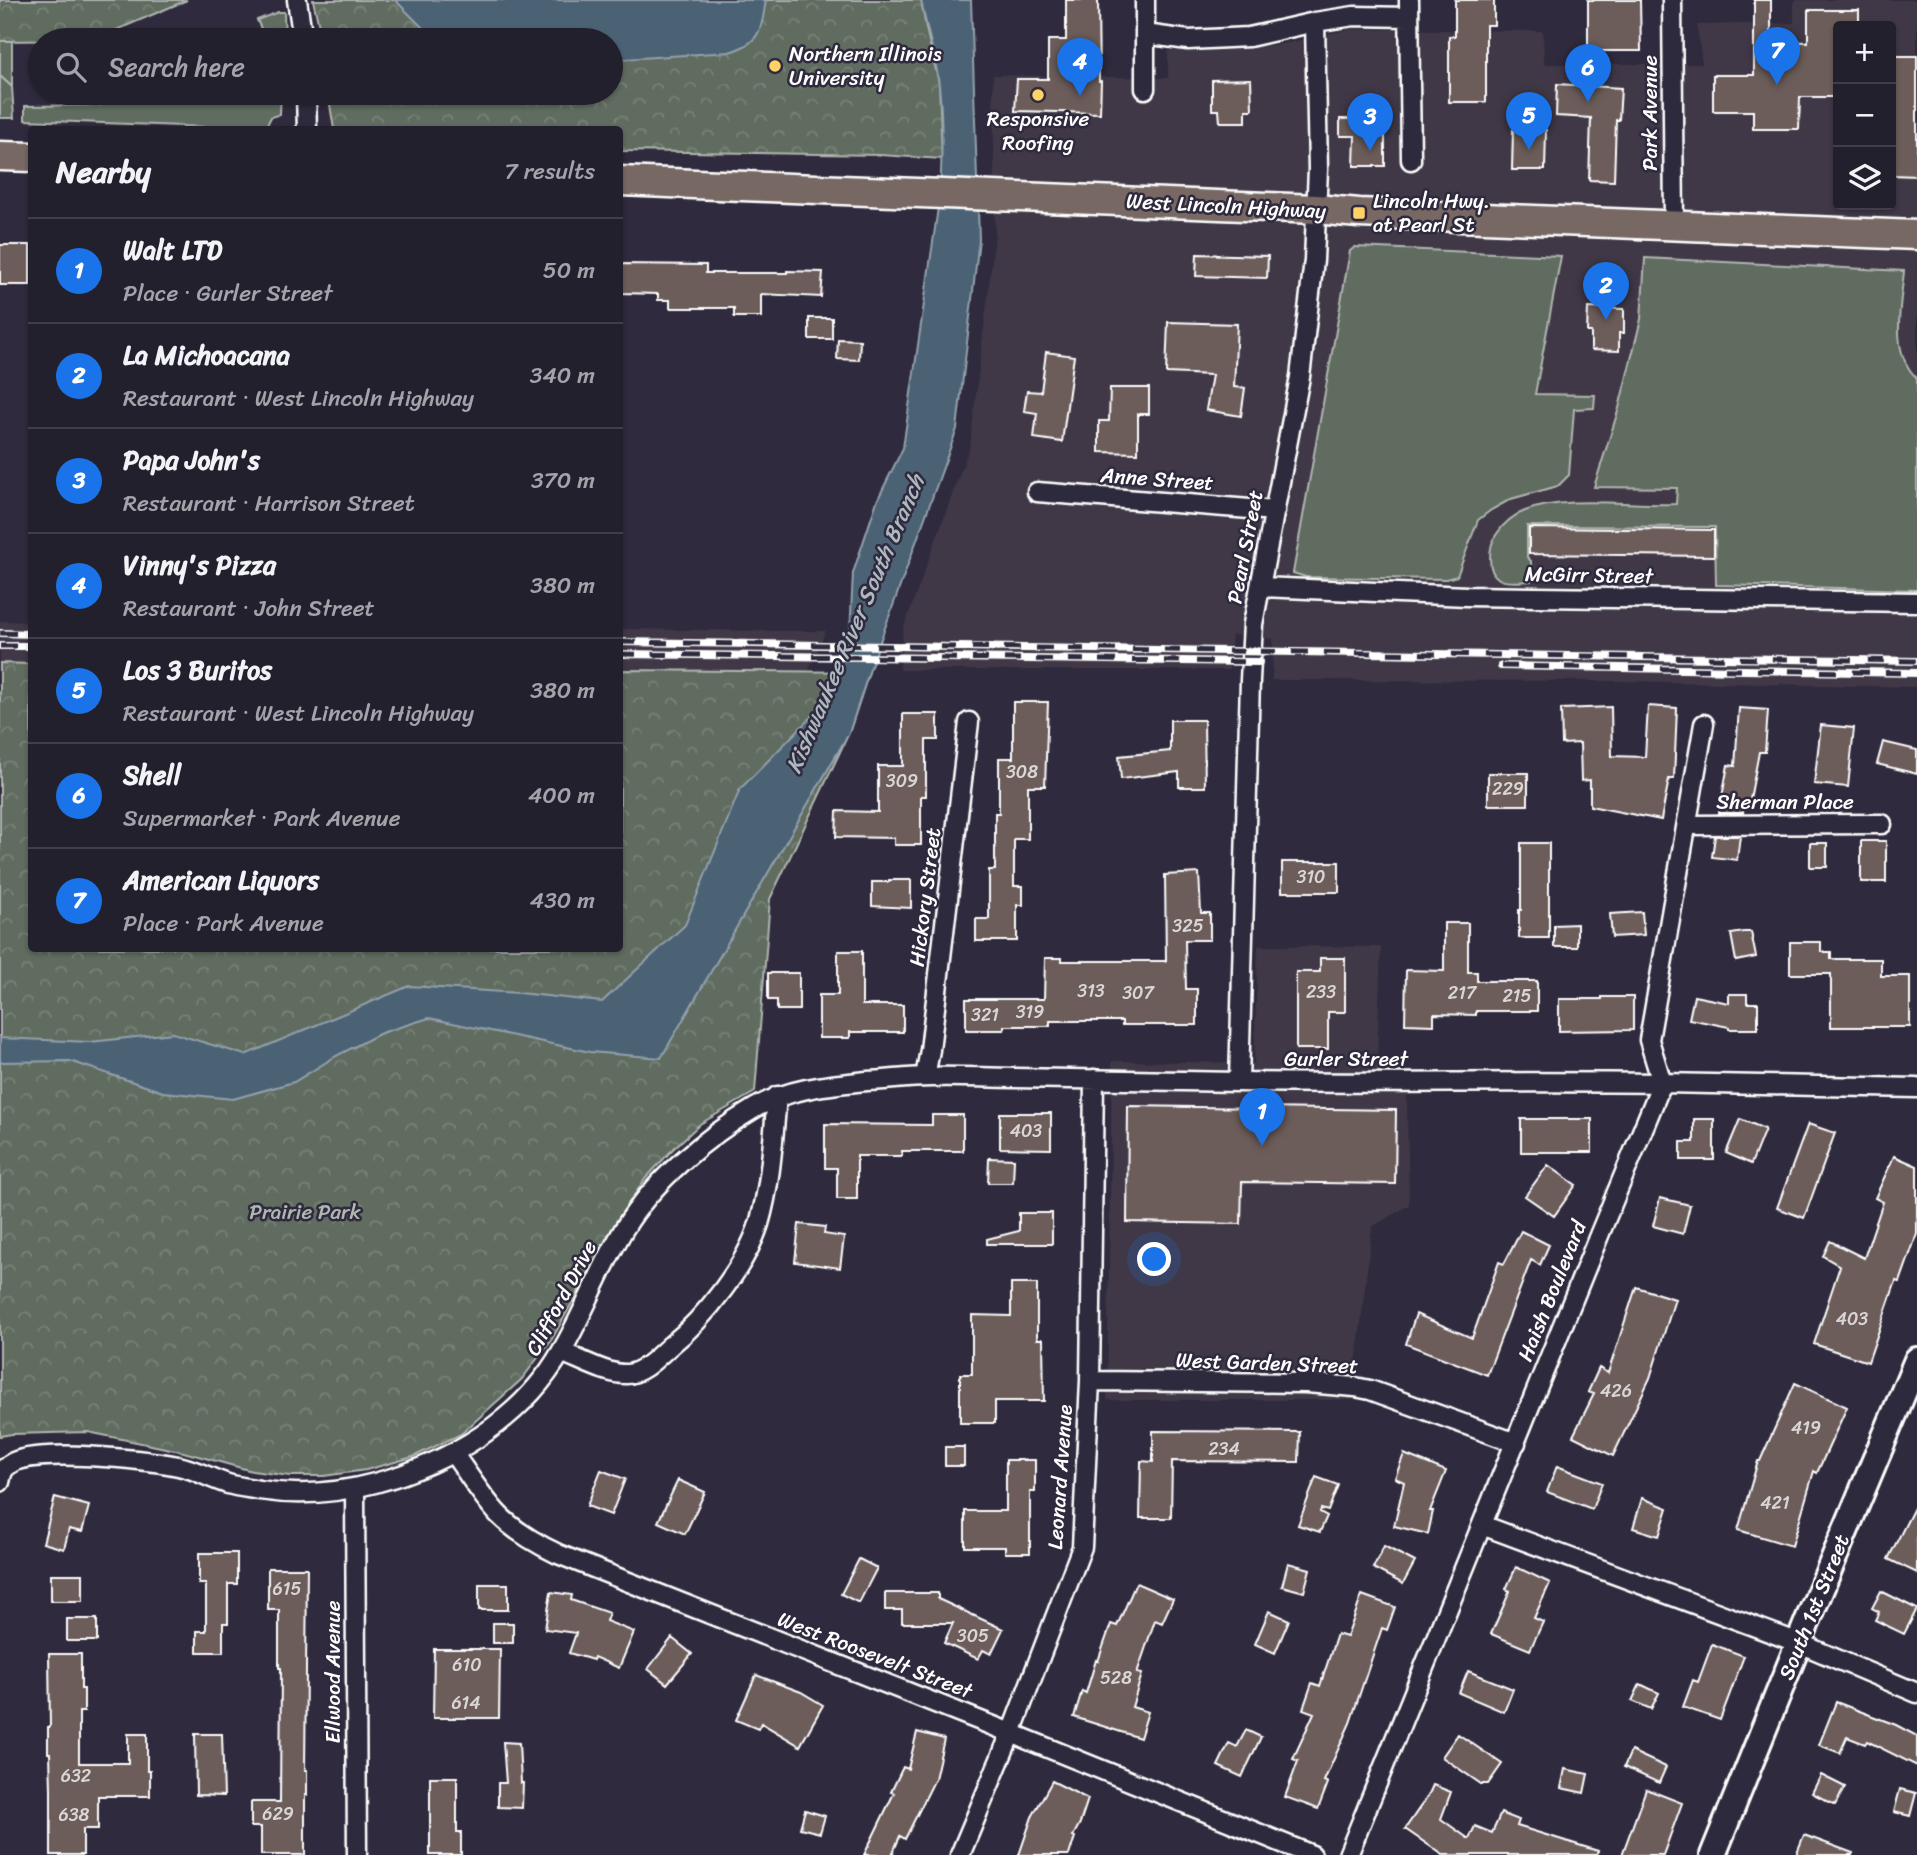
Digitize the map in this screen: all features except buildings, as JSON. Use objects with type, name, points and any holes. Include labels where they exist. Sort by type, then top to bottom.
[{"type":"main road","points":[[0,156],[28,157]]},
{"type":"main road","name":"West Lincoln Highway","points":[[623,181],[1917,235]]},
{"type":"street","points":[[297,0],[301,28]]},
{"type":"street","points":[[1145,0],[1145,89]]},
{"type":"street","name":"Park Avenue","points":[[1672,0],[1674,225]]},
{"type":"street","points":[[1145,34],[1188,40],[1249,37],[1315,22],[1409,9],[1411,160]]},
{"type":"street","name":"Pearl Street","points":[[1239,1082],[1253,624],[1300,377],[1314,260],[1318,169],[1315,22]]},
{"type":"street","points":[[306,105],[307,126]]},
{"type":"street","name":"Anne Street","points":[[1037,492],[1275,511]]},
{"type":"street","name":"McGirr Street","points":[[1261,587],[1467,596],[1917,602]]},
{"type":"street","name":"Hickory Street","points":[[925,1077],[969,722]]},
{"type":"street","points":[[1662,1083],[1649,1040],[1704,724]]},
{"type":"street","name":"Sherman Place","points":[[1688,825],[1882,824]]},
{"type":"street","name":"Gurler Street","points":[[777,1096],[827,1085],[925,1077],[1239,1082],[1662,1083],[1917,1088]]},
{"type":"street","name":"Leonard Avenue","points":[[960,1855],[1011,1732],[1082,1547],[1090,1381],[1094,1079]]},
{"type":"street","name":"Haish Boulevard","points":[[1348,1855],[1662,1083]]},
{"type":"street","points":[[561,1352],[613,1372],[638,1372],[677,1340],[712,1303],[741,1261],[758,1225],[771,1163],[777,1096]]},
{"type":"street","name":"Clifford Drive","points":[[0,1482],[3,1471],[16,1461],[80,1456],[120,1458],[184,1467],[230,1484],[297,1493],[355,1489],[388,1480],[453,1453],[483,1435],[544,1378],[561,1352],[624,1228],[643,1202],[682,1159],[750,1111],[777,1096]]},
{"type":"street","name":"South 1st Street","points":[[1713,1855],[1917,1360]]},
{"type":"street","name":"West Garden Street","points":[[1090,1381],[1306,1383],[1354,1387],[1370,1390],[1516,1443]]},
{"type":"street","name":"West Roosevelt Street","points":[[453,1453],[498,1514],[541,1546],[1011,1732],[1312,1855]]},
{"type":"street","name":"Ellwood Avenue","points":[[355,1489],[357,1855]]},
{"type":"street","points":[[1482,1525],[1799,1643],[1917,1693]]},
{"type":"shaded area","points":[[1794,0],[1917,0],[1917,687],[1622,681],[1272,680],[1273,639],[1232,635],[1229,670],[900,670],[903,630],[970,446],[995,234],[993,75],[1168,78],[1168,51],[1278,45],[1350,29],[1543,31],[1544,64],[1702,64],[1697,25],[1794,23]]},
{"type":"shaded area","points":[[0,621],[28,622],[28,664],[0,663]]},
{"type":"shaded area","points":[[623,629],[826,631],[808,672],[623,670]]},
{"type":"shaded area","points":[[1258,946],[1381,947],[1377,1061],[1406,1063],[1409,1205],[1372,1227],[1352,1400],[1107,1400],[1112,1061],[1254,1063]]},
{"type":"green space","points":[[0,0],[187,0],[121,28],[28,28],[28,41],[0,41]]},
{"type":"green space","name":"Northern Illinois University","points":[[313,0],[921,0],[939,83],[942,159],[880,155],[623,151],[623,126],[334,126],[330,105],[623,105],[623,28],[319,28]]},
{"type":"green space","points":[[284,12],[285,28],[261,28],[257,20]]},
{"type":"green space","points":[[0,41],[12,41],[12,87],[0,76]]},
{"type":"green space","points":[[0,76],[12,87],[14,118],[0,118]]},
{"type":"green space","points":[[280,105],[280,114],[271,117],[266,126],[182,126],[25,120],[25,106]]},
{"type":"green space","points":[[1355,247],[1561,256],[1535,394],[1595,395],[1594,408],[1574,409],[1569,475],[1558,486],[1511,499],[1478,520],[1457,576],[1446,579],[1306,577],[1293,573],[1350,251]]},
{"type":"green space","points":[[1645,258],[1904,271],[1899,313],[1900,342],[1908,368],[1917,378],[1917,590],[1716,585],[1715,527],[1527,526],[1527,557],[1531,561],[1531,581],[1506,581],[1495,575],[1490,564],[1494,540],[1505,524],[1525,511],[1560,503],[1579,502],[1676,504],[1677,488],[1594,487],[1619,408],[1641,319]]},
{"type":"green space","name":"Prairie Park","points":[[0,663],[28,664],[28,952],[623,952],[623,670],[869,672],[849,733],[770,899],[755,1092],[700,1124],[645,1179],[621,1215],[552,1339],[522,1379],[461,1434],[413,1457],[366,1470],[324,1476],[290,1476],[252,1471],[180,1451],[88,1432],[0,1436]]},
{"type":"water","points":[[395,0],[766,0],[758,34],[748,44],[729,52],[623,59],[623,28],[423,28]]},
{"type":"water","name":"Kishwaukee River South Branch","points":[[921,0],[971,0],[979,239],[957,429],[849,733],[661,1058],[590,1052],[429,1018],[381,1033],[294,1082],[233,1099],[163,1092],[70,1061],[0,1062],[0,1038],[90,1042],[173,1033],[245,1055],[409,986],[519,993],[602,1002],[685,925],[740,789],[824,704],[850,634],[853,573],[877,501],[903,448],[940,194],[942,126],[939,85]]},
{"type":"railway","points":[[0,633],[28,634]]},
{"type":"railway","points":[[623,642],[1917,661]]},
{"type":"railway","points":[[0,646],[28,646]]},
{"type":"railway","points":[[623,654],[1259,662]]},
{"type":"railway","points":[[1501,666],[1917,673]]},
{"type":"place","name":"Northern Illinois University","points":[[775,66]]},
{"type":"place","name":"American Liquors","points":[[1777,85]]},
{"type":"place","name":"Responsive Roofing","points":[[1038,95]]},
{"type":"place","name":"Vinny's Pizza","points":[[1080,96]]},
{"type":"place","name":"Shell","points":[[1588,102]]},
{"type":"place","name":"Los 3 Buritos","points":[[1529,150]]},
{"type":"place","name":"Papa John's","points":[[1370,151]]},
{"type":"place","name":"Lincoln Hwy. at Pearl St","points":[[1359,213]]},
{"type":"place","name":"La Michoacana","points":[[1606,320]]},
{"type":"place","name":"Walt LTD","points":[[1262,1146]]}]
